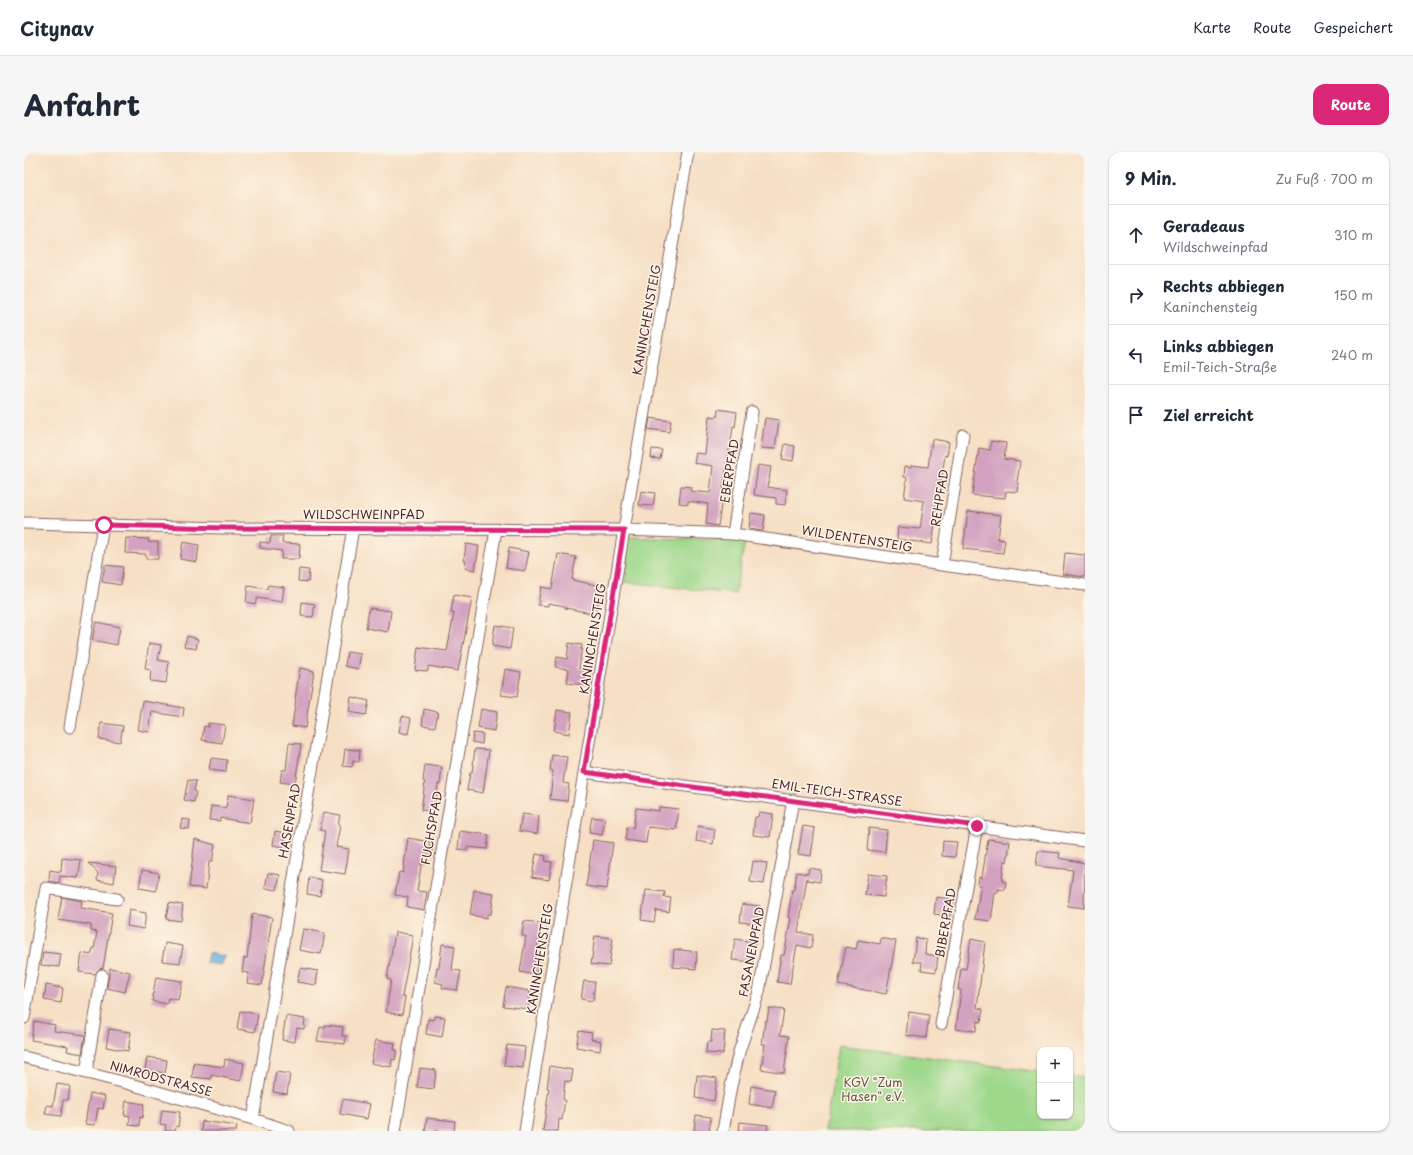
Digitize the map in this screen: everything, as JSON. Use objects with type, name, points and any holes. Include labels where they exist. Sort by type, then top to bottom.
[{"type":"street","name":"KANINCHENSTEIG","points":[[525,1131],[688,152]]},
{"type":"street","name":"EBERPFAD","points":[[733,534],[752,412]]},
{"type":"street","name":"REHPFAD","points":[[942,565],[963,435]]},
{"type":"street","name":"WILDSCHWEINPFAD","points":[[24,523],[225,528],[624,530]]},
{"type":"street","points":[[70,727],[104,525]]},
{"type":"street","name":"HASENPFAD","points":[[253,1119],[353,528]]},
{"type":"street","name":"FUCHSPFAD","points":[[395,1131],[496,530]]},
{"type":"street","name":"WILDENTENSTEIG","points":[[624,530],[733,534],[1085,585]]},
{"type":"street","name":"EMIL-TEICH-STRASSE","points":[[584,772],[1085,841]]},
{"type":"street","name":"FASANENPFAD","points":[[723,1131],[739,1052],[759,992],[793,800]]},
{"type":"street","name":"BIBERPFAD","points":[[941,1024],[977,826]]},
{"type":"street","points":[[24,1018],[46,888],[116,899]]},
{"type":"street","points":[[86,1073],[102,975]]},
{"type":"street","name":"NIMRODSTRASSE","points":[[24,1057],[138,1086],[253,1119],[277,1129],[289,1131]]},
{"type":"green space","points":[[628,537],[745,541],[735,594],[625,582]]},
{"type":"green space","name":"KGV \"Zum Hasen\" e.V.","points":[[839,1045],[1037,1072],[1037,1119],[1073,1119],[1073,1076],[1085,1078],[1085,1131],[825,1131]]},
{"type":"water","points":[[208,953],[224,956],[222,965],[206,963]]},
{"type":"building","points":[[718,409],[737,412],[735,427],[733,426],[730,450],[729,449],[718,526],[706,524],[708,504],[688,501],[688,504],[679,503],[681,486],[691,487],[690,491],[710,493],[713,466],[694,463],[696,453],[705,454],[709,416],[717,417]]},
{"type":"building","points":[[650,418],[671,421],[669,432],[648,429]]},
{"type":"building","points":[[765,418],[779,420],[775,449],[761,448]]},
{"type":"building","points":[[932,439],[949,442],[947,456],[945,455],[932,544],[897,539],[898,527],[920,529],[924,501],[904,498],[907,477],[904,477],[905,466],[911,467],[911,465],[928,467]]},
{"type":"building","points":[[991,441],[1006,443],[1004,459],[1020,461],[1017,482],[1019,483],[1018,492],[1006,491],[1005,498],[972,495],[979,448],[990,450]]},
{"type":"building","points":[[785,444],[795,446],[793,461],[782,459]]},
{"type":"building","points":[[652,449],[662,450],[660,459],[651,458]]},
{"type":"building","points":[[758,465],[771,467],[768,487],[787,490],[785,505],[776,504],[776,498],[754,495]]},
{"type":"building","points":[[641,491],[655,493],[653,506],[639,505]]},
{"type":"building","points":[[968,511],[1001,515],[998,539],[1005,540],[1003,553],[963,549]]},
{"type":"building","points":[[751,513],[765,515],[763,531],[749,529]]},
{"type":"building","points":[[271,536],[283,536],[282,543],[300,544],[299,559],[281,559],[282,551],[260,548],[260,542],[270,543]]},
{"type":"building","points":[[126,538],[149,539],[148,542],[158,542],[158,559],[146,559],[146,554],[125,553]]},
{"type":"building","points":[[183,542],[199,545],[197,562],[180,559]]},
{"type":"building","points":[[466,544],[479,546],[475,570],[465,568],[466,561],[464,560]]},
{"type":"building","points":[[509,548],[529,552],[525,571],[506,568]]},
{"type":"building","points":[[1065,553],[1085,555],[1085,577],[1063,574]]},
{"type":"building","points":[[558,554],[576,557],[572,580],[601,586],[596,614],[548,603],[548,606],[538,605],[541,587],[552,589]]},
{"type":"building","points":[[105,565],[123,567],[121,585],[102,582]]},
{"type":"building","points":[[299,569],[309,570],[308,582],[298,581]]},
{"type":"building","points":[[268,585],[284,587],[282,602],[257,598],[255,604],[246,602],[248,586],[267,589]]},
{"type":"building","points":[[454,595],[472,598],[458,671],[428,666],[428,671],[415,670],[418,647],[447,651],[454,613],[451,613]]},
{"type":"building","points":[[302,602],[315,604],[313,617],[301,616]]},
{"type":"building","points":[[369,608],[391,611],[388,632],[366,628]]},
{"type":"building","points":[[96,622],[120,627],[117,645],[92,640]]},
{"type":"building","points":[[495,625],[513,628],[510,649],[492,646]]},
{"type":"building","points":[[187,636],[198,639],[196,649],[184,646]]},
{"type":"building","points":[[149,643],[161,645],[158,660],[169,662],[166,683],[150,681],[151,670],[145,669]]},
{"type":"building","points":[[569,643],[582,645],[579,668],[587,670],[584,685],[567,683],[569,669],[555,667],[557,657],[567,659]]},
{"type":"building","points":[[347,652],[361,654],[358,669],[345,666]]},
{"type":"building","points":[[300,668],[314,671],[305,728],[292,726]]},
{"type":"building","points":[[505,669],[521,672],[517,697],[501,695]]},
{"type":"building","points":[[351,697],[369,701],[366,715],[349,712]]},
{"type":"building","points":[[143,701],[184,708],[183,717],[152,712],[149,732],[138,730]]},
{"type":"building","points":[[424,709],[438,712],[435,727],[422,725]]},
{"type":"building","points":[[481,709],[497,712],[494,731],[478,728]]},
{"type":"building","points":[[557,710],[572,712],[569,734],[554,731]]},
{"type":"building","points":[[402,716],[411,718],[408,734],[399,732]]},
{"type":"building","points":[[101,723],[123,726],[120,742],[99,739]]},
{"type":"building","points":[[208,723],[225,725],[222,743],[202,740],[204,726],[208,727]]},
{"type":"building","points":[[473,733],[483,734],[482,744],[472,742]]},
{"type":"building","points":[[289,743],[301,744],[295,784],[280,782],[282,770],[286,770]]},
{"type":"building","points":[[345,749],[360,750],[359,762],[353,761],[352,767],[343,766]]},
{"type":"building","points":[[475,749],[489,750],[483,793],[467,790],[470,773],[472,773]]},
{"type":"building","points":[[552,755],[567,757],[563,783],[569,784],[567,801],[550,799],[553,771],[550,770]]},
{"type":"building","points":[[211,758],[227,760],[226,772],[209,770]]},
{"type":"building","points":[[425,765],[442,767],[434,811],[421,810],[425,782],[423,781]]},
{"type":"building","points":[[188,780],[196,781],[194,802],[184,800]]},
{"type":"building","points":[[228,795],[254,799],[250,823],[220,818],[220,821],[209,820],[211,806],[226,808]]},
{"type":"building","points":[[659,807],[679,809],[676,830],[648,827],[646,843],[625,840],[627,827],[633,828],[636,808],[659,811]]},
{"type":"building","points":[[324,812],[340,815],[338,824],[340,826],[336,847],[349,849],[345,874],[319,870],[325,831],[320,830]]},
{"type":"building","points":[[759,812],[773,814],[770,837],[753,835],[755,817],[758,817]]},
{"type":"building","points":[[522,814],[539,816],[537,834],[519,831]]},
{"type":"building","points":[[592,817],[605,819],[602,835],[589,833]]},
{"type":"building","points":[[182,819],[190,820],[189,829],[180,828]]},
{"type":"building","points":[[698,826],[715,829],[713,844],[696,841]]},
{"type":"building","points":[[803,826],[815,828],[811,856],[798,854]]},
{"type":"building","points":[[869,828],[887,830],[885,852],[867,850]]},
{"type":"building","points":[[275,831],[286,833],[284,847],[273,845]]},
{"type":"building","points":[[460,831],[489,835],[487,849],[467,847],[467,850],[458,849]]},
{"type":"building","points":[[408,838],[430,842],[430,847],[433,847],[431,857],[428,857],[428,862],[422,861],[417,891],[427,892],[424,910],[407,907],[408,897],[395,895],[399,872],[403,873]]},
{"type":"building","points":[[195,839],[215,845],[212,862],[209,862],[206,889],[189,887]]},
{"type":"building","points":[[988,839],[1010,842],[1007,862],[1004,861],[1002,881],[1006,882],[1005,890],[998,889],[998,893],[995,892],[991,921],[975,919],[981,885],[978,885],[979,877],[982,878]]},
{"type":"building","points":[[593,840],[613,843],[607,889],[586,886]]},
{"type":"building","points":[[943,841],[957,842],[955,857],[942,856]]},
{"type":"building","points":[[1038,851],[1060,853],[1059,858],[1085,863],[1084,908],[1068,906],[1073,870],[1036,866]]},
{"type":"building","points":[[536,854],[546,856],[545,861],[552,862],[549,880],[532,877]]},
{"type":"building","points":[[62,858],[81,860],[78,878],[60,876],[59,883],[49,881],[50,870],[61,872]]},
{"type":"building","points":[[753,861],[767,863],[764,884],[750,882]]},
{"type":"building","points":[[88,863],[116,866],[114,883],[97,880],[98,873]]},
{"type":"building","points":[[809,868],[821,870],[820,882],[807,880],[807,878],[798,932],[813,935],[811,948],[797,945],[790,984],[777,982],[781,955],[784,955],[791,918],[788,918],[792,890],[794,890],[797,872],[808,874]]},
{"type":"building","points":[[142,870],[159,873],[156,891],[139,888]]},
{"type":"building","points":[[268,873],[280,875],[277,890],[265,888]]},
{"type":"building","points":[[868,874],[887,876],[884,897],[865,895]]},
{"type":"building","points":[[309,877],[322,880],[320,896],[307,894]]},
{"type":"building","points":[[474,890],[494,893],[491,914],[487,914],[487,918],[470,915]]},
{"type":"building","points":[[646,890],[665,892],[664,897],[671,898],[669,912],[656,910],[654,922],[641,920]]},
{"type":"building","points":[[62,897],[82,901],[81,908],[112,913],[103,968],[99,969],[95,974],[79,972],[82,953],[91,955],[93,948],[94,949],[97,932],[91,931],[91,925],[58,920]]},
{"type":"building","points":[[936,897],[952,899],[950,916],[934,914]]},
{"type":"building","points":[[169,903],[183,905],[181,921],[166,919]]},
{"type":"building","points":[[742,904],[760,906],[758,924],[740,922]]},
{"type":"building","points":[[129,910],[146,913],[144,929],[127,926]]},
{"type":"building","points":[[252,914],[272,917],[262,985],[247,983],[249,973],[242,972],[244,958],[247,958]]},
{"type":"building","points":[[524,921],[541,923],[537,951],[540,952],[536,975],[520,972],[526,936],[522,936]]},
{"type":"building","points":[[303,929],[325,933],[321,954],[299,950]]},
{"type":"building","points":[[395,932],[413,935],[402,997],[405,997],[402,1015],[386,1012],[391,980],[387,979]]},
{"type":"building","points":[[595,936],[613,938],[609,966],[591,964]]},
{"type":"building","points":[[881,938],[896,941],[886,994],[838,985],[846,947],[856,949],[858,940],[880,944]]},
{"type":"building","points":[[916,938],[926,939],[925,954],[938,956],[936,972],[921,970],[922,962],[913,962]]},
{"type":"building","points":[[735,939],[755,942],[752,962],[732,960]]},
{"type":"building","points":[[971,939],[985,942],[977,1008],[983,1009],[981,1022],[977,1021],[976,1031],[956,1029],[961,990],[958,990],[961,968],[966,969]]},
{"type":"building","points":[[165,943],[183,946],[180,963],[162,961]]},
{"type":"building","points":[[442,944],[455,946],[452,970],[461,971],[457,990],[442,988],[443,984],[435,982],[437,967],[439,968]]},
{"type":"building","points":[[674,949],[697,952],[696,969],[673,967]]},
{"type":"building","points":[[43,952],[61,954],[59,967],[41,965]]},
{"type":"building","points":[[110,968],[130,972],[125,992],[107,988]]},
{"type":"building","points":[[300,968],[318,971],[316,985],[297,982]]},
{"type":"building","points":[[156,977],[182,981],[178,1000],[168,998],[167,1004],[152,1001]]},
{"type":"building","points":[[584,981],[595,982],[593,1001],[581,999]]},
{"type":"building","points":[[46,985],[63,988],[61,1003],[44,1000]]},
{"type":"building","points":[[506,987],[530,991],[528,1009],[503,1006]]},
{"type":"building","points":[[769,1008],[784,1010],[780,1035],[789,1036],[784,1073],[761,1069],[765,1044],[762,1044],[765,1021],[767,1021]]},
{"type":"building","points":[[240,1011],[258,1014],[255,1032],[237,1029]]},
{"type":"building","points":[[909,1012],[929,1015],[926,1038],[906,1035]]},
{"type":"building","points":[[286,1016],[305,1019],[304,1029],[297,1028],[295,1042],[282,1040]]},
{"type":"building","points":[[434,1016],[445,1017],[442,1037],[426,1034],[428,1019],[434,1020]]},
{"type":"building","points":[[34,1021],[55,1025],[54,1031],[85,1035],[82,1054],[67,1051],[68,1046],[31,1040]]},
{"type":"building","points":[[325,1025],[343,1027],[342,1036],[346,1036],[345,1044],[317,1041],[320,1027],[325,1028]]},
{"type":"building","points":[[109,1029],[131,1032],[128,1051],[106,1047]]},
{"type":"building","points":[[712,1030],[725,1031],[723,1054],[706,1053],[707,1042],[711,1042]]},
{"type":"building","points":[[579,1031],[592,1033],[591,1039],[601,1041],[600,1051],[576,1047]]},
{"type":"building","points":[[376,1040],[395,1043],[394,1050],[397,1050],[395,1060],[392,1059],[391,1067],[371,1063]]},
{"type":"building","points":[[507,1045],[525,1047],[523,1068],[504,1066]]},
{"type":"building","points":[[147,1057],[167,1060],[165,1073],[145,1070]]},
{"type":"building","points":[[225,1059],[244,1063],[241,1081],[211,1075],[211,1079],[192,1077],[194,1063],[224,1067]]},
{"type":"building","points":[[550,1066],[573,1070],[571,1082],[565,1081],[563,1099],[565,1100],[562,1120],[559,1119],[558,1131],[543,1131],[549,1088],[547,1088]]},
{"type":"building","points":[[420,1068],[436,1070],[434,1089],[417,1087]]},
{"type":"building","points":[[276,1072],[290,1074],[287,1094],[273,1092]]},
{"type":"building","points":[[697,1075],[717,1078],[714,1101],[695,1098]]},
{"type":"building","points":[[57,1084],[70,1086],[68,1100],[63,1100],[61,1116],[45,1114],[47,1105],[53,1106]]},
{"type":"building","points":[[751,1086],[775,1090],[772,1108],[749,1104]]},
{"type":"building","points":[[90,1093],[105,1096],[103,1109],[98,1108],[95,1125],[85,1124]]},
{"type":"building","points":[[343,1099],[370,1104],[367,1119],[340,1114]]},
{"type":"building","points":[[126,1101],[144,1104],[139,1126],[129,1125],[130,1116],[124,1115]]},
{"type":"building","points":[[162,1110],[180,1112],[178,1127],[176,1126],[175,1131],[165,1131],[166,1125],[160,1124]]},
{"type":"building","points":[[696,1115],[711,1117],[709,1131],[694,1131]]},
{"type":"building","points":[[427,1118],[455,1121],[454,1131],[425,1131]]},
{"type":"building","points":[[202,1121],[237,1126],[236,1131],[201,1131]]},
{"type":"building","points":[[740,1122],[768,1125],[767,1131],[739,1131]]},
{"type":"route","points":[[104,525],[225,528],[624,530],[584,772],[977,826]]}]
